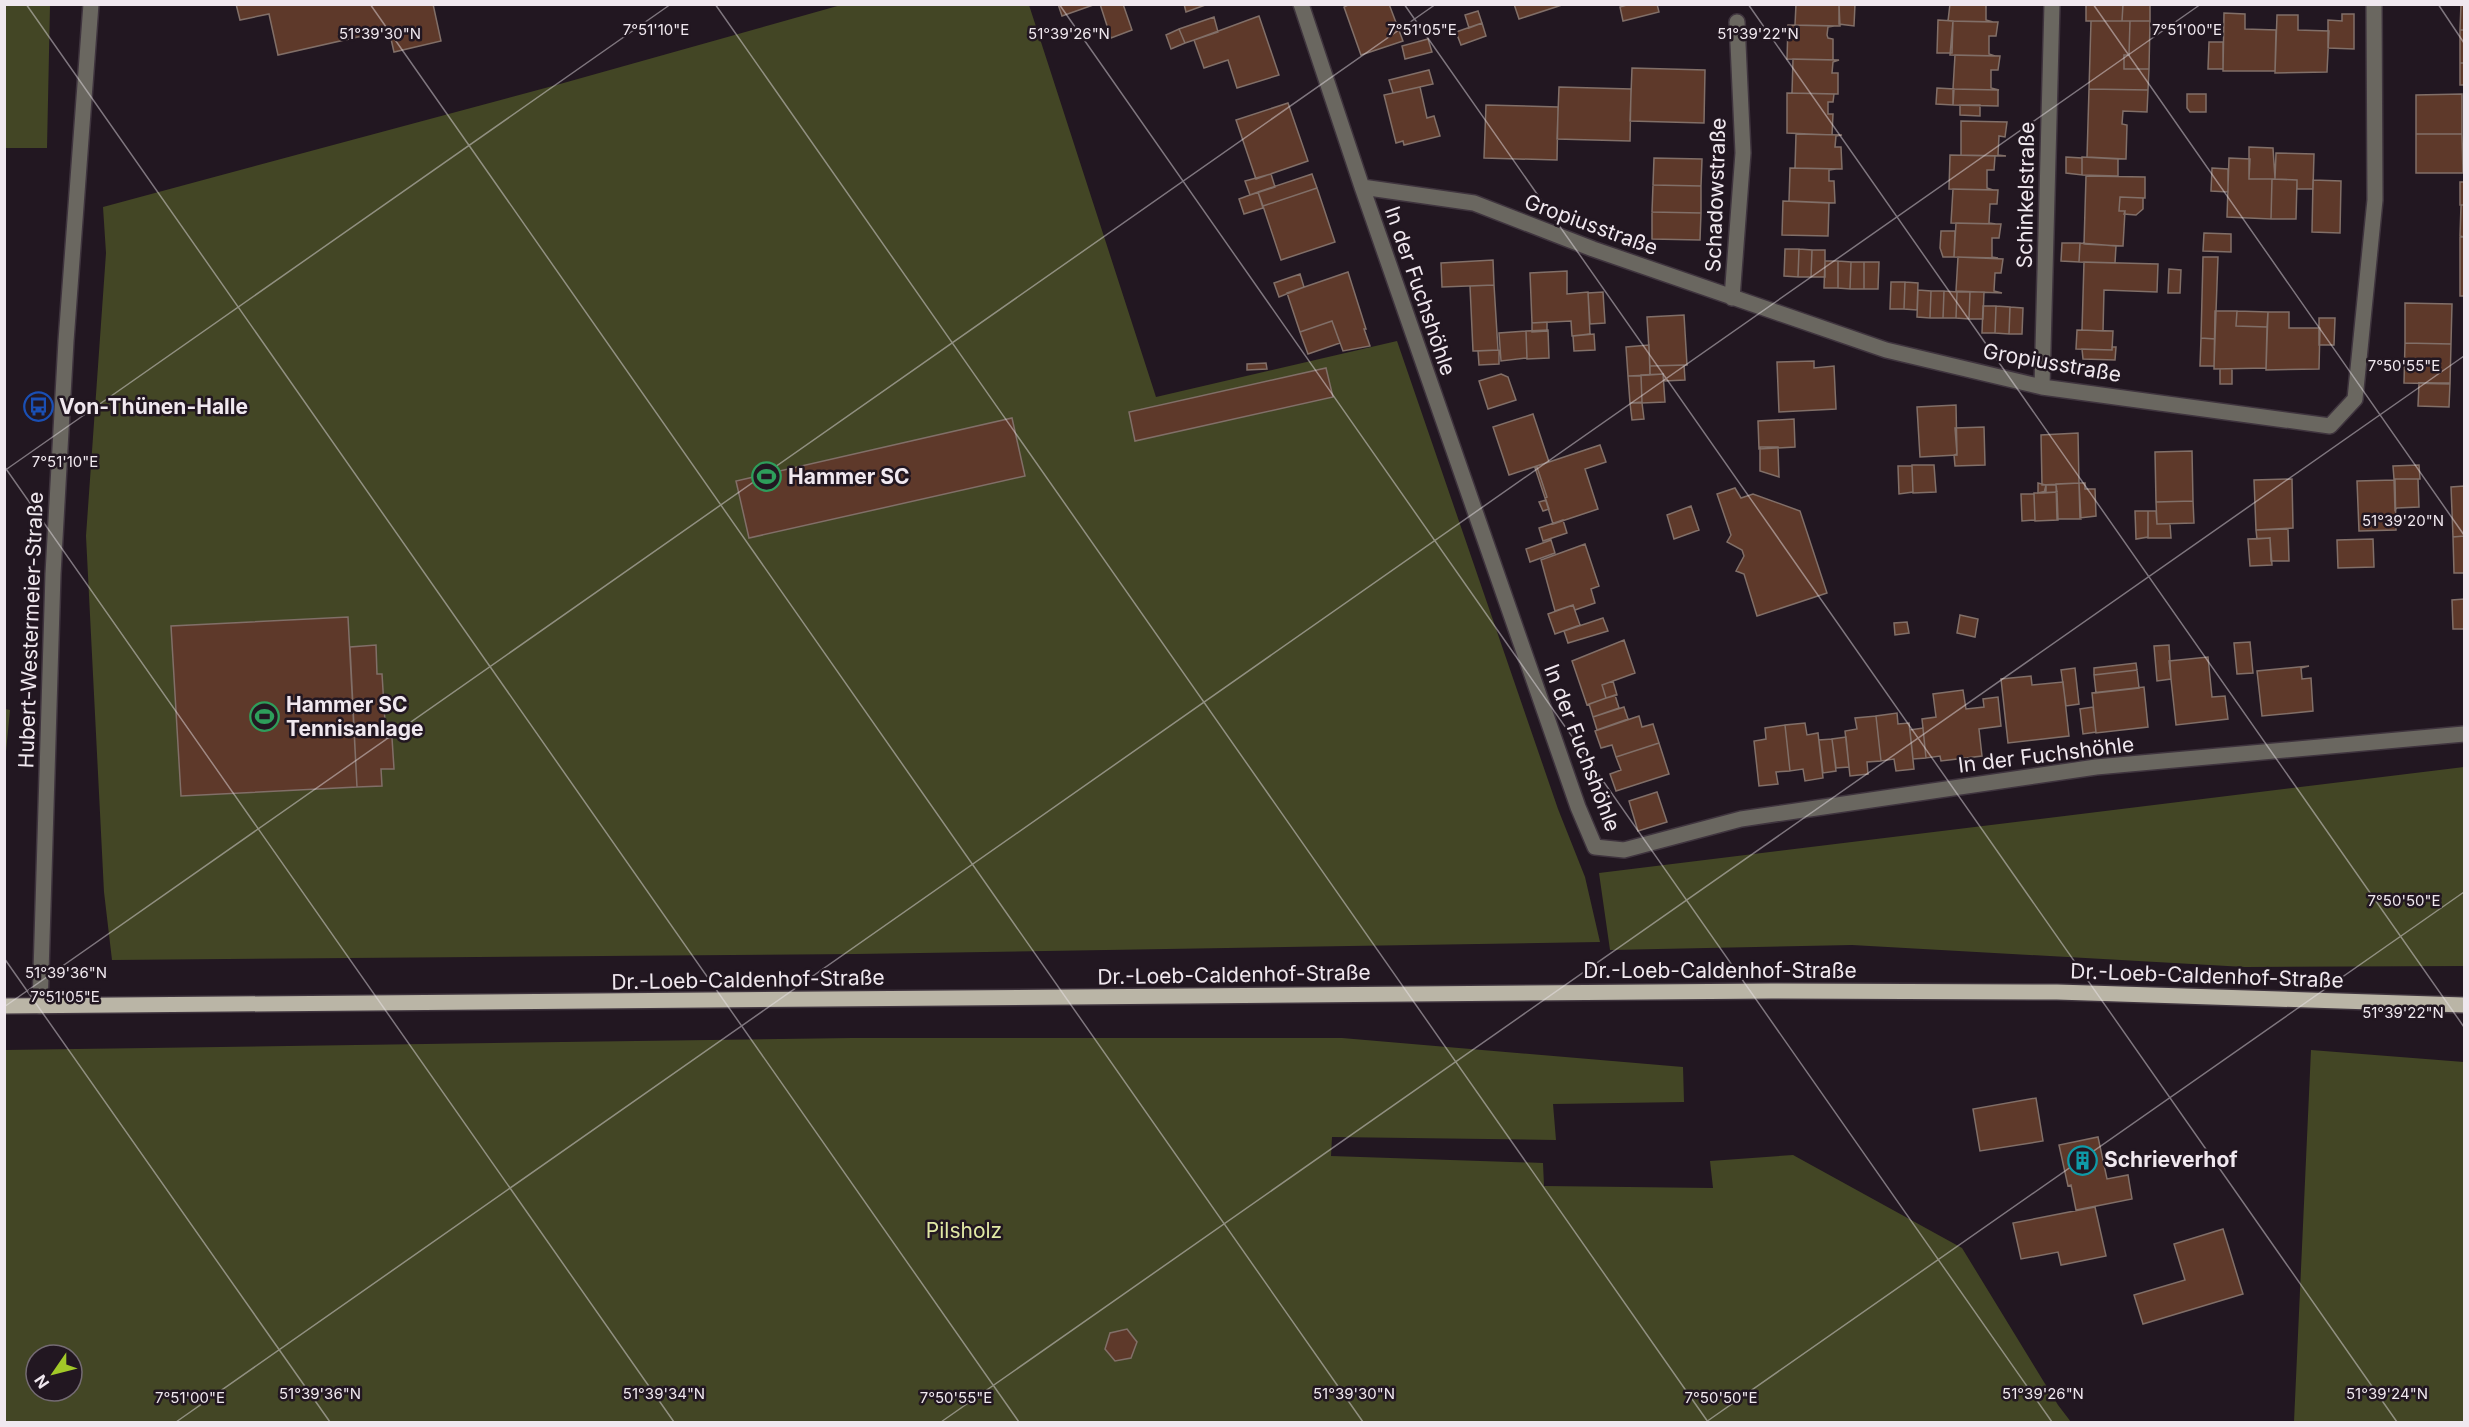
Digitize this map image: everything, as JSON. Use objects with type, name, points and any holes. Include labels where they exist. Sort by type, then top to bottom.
[{"type":"main road","name":"Dr.-Loeb-Caldenhof-Straße","points":[[4,1006],[1706,991],[2057,992],[2464,1005]]},
{"type":"street","name":"Hubert-Westermeier-Straße","points":[[40,1006],[53,574],[67,317],[91,4]]},
{"type":"street","name":"In der Fuchshöhle","points":[[1301,4],[1362,187],[1578,807],[1595,847],[1624,850],[1742,819],[2096,767],[2464,735]]},
{"type":"street","name":"Schinkelstraße","points":[[2042,387],[2052,4]]},
{"type":"street","name":"Gropiusstraße","points":[[1362,187],[1474,203],[1593,249],[1886,350],[2042,387],[2330,426],[2355,399],[2375,200],[2374,4]]},
{"type":"street","name":"Schadowstraße","points":[[1732,298],[1743,153],[1737,22]]},
{"type":"green space","points":[[4,5],[50,5],[47,148],[5,148]]},
{"type":"green space","name":"Hammer SC","points":[[841,5],[1029,5],[1156,397],[1397,341],[1558,809],[1585,877],[1600,942],[856,954],[112,960],[104,892],[86,536],[106,253],[103,207],[560,84]]},
{"type":"green space","points":[[4,709],[10,710],[5,762]]},
{"type":"green space","points":[[2464,767],[2464,966],[2245,967],[1852,945],[1610,950],[1599,873]]},
{"type":"green space","name":"Pilsholz","points":[[852,1038],[1342,1038],[1683,1067],[1684,1102],[1553,1104],[1556,1140],[1332,1137],[1331,1156],[1543,1163],[1544,1186],[1713,1188],[1710,1161],[1793,1155],[1962,1248],[2058,1405],[2071,1422],[5,1422],[4,1050]]},
{"type":"green space","points":[[2311,1050],[2464,1062],[2464,1422],[2294,1422]]},
{"type":"building","points":[[236,4],[433,4],[441,41],[394,52],[389,30],[278,55],[269,14],[240,20]]},
{"type":"building","points":[[1058,4],[1096,4],[1062,16]]},
{"type":"building","points":[[1100,4],[1123,4],[1132,30],[1111,38]]},
{"type":"building","points":[[1184,4],[1208,4],[1186,12]]},
{"type":"building","points":[[1350,4],[1389,4],[1403,41],[1361,55],[1344,7]]},
{"type":"building","points":[[1514,4],[1565,4],[1519,19]]},
{"type":"building","points":[[1630,4],[1657,4],[1659,12],[1623,21],[1620,7]]},
{"type":"building","points":[[1796,4],[1839,5],[1840,26],[1795,25]]},
{"type":"building","points":[[1834,4],[1855,4],[1854,26],[1839,24],[1839,5]]},
{"type":"building","points":[[1950,4],[1986,4],[1986,20],[1993,22],[1948,21]]},
{"type":"building","points":[[2086,4],[2123,4],[2122,21],[2086,21]]},
{"type":"building","points":[[2123,4],[2150,4],[2150,21],[2122,21]]},
{"type":"building","points":[[2461,4],[2464,4],[2464,30],[2460,30]]},
{"type":"building","points":[[1478,11],[1482,23],[1469,28],[1465,15]]},
{"type":"building","points":[[2224,13],[2245,14],[2245,29],[2276,30],[2275,71],[2223,71]]},
{"type":"building","points":[[2342,14],[2354,14],[2354,49],[2328,48],[2328,20],[2342,21]]},
{"type":"building","points":[[2277,15],[2298,15],[2298,30],[2329,31],[2327,72],[2275,73]]},
{"type":"building","points":[[1259,16],[1279,75],[1237,88],[1228,60],[1204,68],[1194,40]]},
{"type":"building","points":[[1214,17],[1218,32],[1185,43],[1179,29]]},
{"type":"building","points":[[1938,20],[1953,21],[1952,53],[1937,53]]},
{"type":"building","points":[[1953,21],[1998,22],[1996,36],[1989,36],[1989,54],[1995,56],[1950,55]]},
{"type":"building","points":[[2091,21],[2130,21],[2129,55],[2124,55],[2124,69],[2149,69],[2148,90],[2089,89]]},
{"type":"building","points":[[2130,21],[2150,21],[2149,69],[2124,69],[2124,55],[2129,55]]},
{"type":"building","points":[[1482,23],[1486,36],[1461,45],[1456,32]]},
{"type":"building","points":[[1788,25],[1834,26],[1828,27],[1827,35],[1828,38],[1833,39],[1833,60],[1787,59]]},
{"type":"building","points":[[1179,29],[1185,43],[1171,49],[1166,35]]},
{"type":"building","points":[[2460,30],[2464,30],[2464,63],[2460,63]]},
{"type":"building","points":[[1428,39],[1432,52],[1405,59],[1402,46]]},
{"type":"building","points":[[2209,42],[2223,42],[2223,69],[2208,69]]},
{"type":"building","points":[[1955,55],[2000,56],[1998,70],[1991,70],[1991,88],[1999,90],[1953,89]]},
{"type":"building","points":[[1793,59],[1839,60],[1833,62],[1832,73],[1838,73],[1838,94],[1792,93]]},
{"type":"building","points":[[2460,63],[2464,63],[2464,85],[2460,85]]},
{"type":"building","points":[[1632,68],[1705,70],[1704,123],[1630,121]]},
{"type":"building","points":[[1429,70],[1433,84],[1393,93],[1389,80]]},
{"type":"building","points":[[1420,87],[1427,118],[1434,116],[1440,136],[1404,145],[1403,141],[1396,143],[1384,95]]},
{"type":"building","points":[[1559,87],[1631,89],[1630,141],[1557,139]]},
{"type":"building","points":[[1937,88],[1954,89],[1953,105],[1936,104]]},
{"type":"building","points":[[1953,89],[1998,90],[1998,106],[1953,105]]},
{"type":"building","points":[[2089,89],[2148,90],[2147,112],[2123,111],[2122,124],[2127,125],[2126,159],[2087,157]]},
{"type":"building","points":[[1787,93],[1834,94],[1833,102],[1828,102],[1828,114],[1833,114],[1832,135],[1787,133]]},
{"type":"building","points":[[2187,94],[2206,94],[2206,112],[2190,112],[2187,108]]},
{"type":"building","points":[[2462,94],[2462,134],[2416,134],[2416,95]]},
{"type":"building","points":[[1288,103],[1308,161],[1256,179],[1236,120]]},
{"type":"building","points":[[1486,105],[1558,107],[1557,160],[1484,158]]},
{"type":"building","points":[[1960,105],[1980,105],[1980,116],[1960,115]]},
{"type":"building","points":[[1961,121],[2007,122],[2005,137],[1999,136],[1998,155],[2006,156],[1961,155]]},
{"type":"building","points":[[1796,134],[1842,135],[1836,136],[1835,147],[1841,147],[1842,169],[1795,168]]},
{"type":"building","points":[[2416,134],[2462,134],[2463,173],[2416,173]]},
{"type":"building","points":[[2249,147],[2273,148],[2275,179],[2249,179]]},
{"type":"building","points":[[2276,153],[2314,154],[2313,189],[2297,189],[2297,180],[2275,179]]},
{"type":"building","points":[[1950,155],[1995,156],[1994,170],[1987,170],[1987,188],[1993,190],[1949,189]]},
{"type":"building","points":[[2066,157],[2082,158],[2082,175],[2066,173]]},
{"type":"building","points":[[2082,157],[2118,159],[2118,176],[2082,175]]},
{"type":"building","points":[[1654,158],[1702,159],[1701,186],[1653,185]]},
{"type":"building","points":[[2229,158],[2250,159],[2249,179],[2272,179],[2271,219],[2227,217]]},
{"type":"building","points":[[1790,168],[1836,169],[1829,170],[1829,181],[1834,181],[1835,203],[1789,201]]},
{"type":"building","points":[[2212,168],[2228,169],[2228,192],[2211,191]]},
{"type":"building","points":[[1271,174],[1275,187],[1250,195],[1245,181]]},
{"type":"building","points":[[1312,174],[1317,188],[1263,206],[1258,192]]},
{"type":"building","points":[[2086,176],[2145,177],[2145,198],[2120,197],[2119,211],[2125,211],[2123,246],[2084,244]]},
{"type":"building","points":[[2272,179],[2297,180],[2296,219],[2271,219]]},
{"type":"building","points":[[2313,180],[2341,181],[2340,233],[2312,232]]},
{"type":"building","points":[[2460,182],[2464,182],[2464,205],[2460,205]]},
{"type":"building","points":[[1653,185],[1701,186],[1701,213],[1652,212]]},
{"type":"building","points":[[1317,188],[1335,242],[1281,260],[1263,206]]},
{"type":"building","points":[[1953,189],[1998,190],[1997,204],[1990,204],[1989,223],[1996,224],[1951,223]]},
{"type":"building","points":[[1258,192],[1263,208],[1244,214],[1239,199]]},
{"type":"building","points":[[2120,197],[2143,198],[2143,209],[2136,215],[2124,214],[2125,211],[2119,211]]},
{"type":"building","points":[[1783,201],[1829,203],[1828,236],[1782,235]]},
{"type":"building","points":[[2461,205],[2464,205],[2464,237],[2460,236]]},
{"type":"building","points":[[1652,212],[1701,213],[1700,240],[1652,239]]},
{"type":"building","points":[[1956,223],[2001,224],[1999,238],[1992,238],[1992,257],[1998,258],[1954,257]]},
{"type":"building","points":[[1941,231],[1955,231],[1954,257],[1943,257],[1940,248]]},
{"type":"building","points":[[2204,233],[2231,234],[2231,252],[2203,251]]},
{"type":"building","points":[[2460,237],[2464,237],[2464,296],[2460,296]]},
{"type":"building","points":[[2062,243],[2080,243],[2079,262],[2061,261]]},
{"type":"building","points":[[2080,243],[2116,246],[2115,263],[2079,262]]},
{"type":"building","points":[[1785,249],[1799,249],[1798,277],[1784,276]]},
{"type":"building","points":[[1799,249],[1812,250],[1811,277],[1798,277]]},
{"type":"building","points":[[1812,250],[1825,250],[1825,277],[1811,277]]},
{"type":"building","points":[[1958,257],[2003,259],[2001,273],[1995,273],[1994,291],[2002,293],[1956,291]]},
{"type":"building","points":[[2203,257],[2218,257],[2215,339],[2201,338]]},
{"type":"building","points":[[1493,260],[1494,285],[1442,287],[1441,263]]},
{"type":"building","points":[[1825,261],[1838,261],[1838,288],[1824,288]]},
{"type":"building","points":[[1838,261],[1851,262],[1850,289],[1838,288]]},
{"type":"building","points":[[1851,262],[1864,262],[1864,289],[1850,289]]},
{"type":"building","points":[[1864,262],[1879,262],[1878,289],[1864,289]]},
{"type":"building","points":[[2084,262],[2158,264],[2157,292],[2104,290],[2103,331],[2082,330]]},
{"type":"building","points":[[2169,269],[2181,270],[2180,293],[2168,293]]},
{"type":"building","points":[[1567,271],[1567,294],[1588,292],[1590,334],[1572,336],[1571,321],[1532,323],[1530,273]]},
{"type":"building","points":[[1348,272],[1370,346],[1343,351],[1332,321],[1300,332],[1287,293]]},
{"type":"building","points":[[1300,274],[1304,287],[1279,297],[1274,283]]},
{"type":"building","points":[[1891,282],[1905,282],[1904,309],[1890,309]]},
{"type":"building","points":[[1905,282],[1918,283],[1917,310],[1904,309]]},
{"type":"building","points":[[1494,285],[1498,350],[1473,351],[1470,286]]},
{"type":"building","points":[[1918,290],[1931,291],[1930,318],[1917,317]]},
{"type":"building","points":[[1931,291],[1944,291],[1943,318],[1930,318]]},
{"type":"building","points":[[1944,291],[1957,292],[1956,318],[1943,318]]},
{"type":"building","points":[[1603,292],[1605,323],[1590,324],[1588,293]]},
{"type":"building","points":[[1957,292],[1970,292],[1969,319],[1956,318]]},
{"type":"building","points":[[1970,292],[1984,292],[1983,319],[1969,319]]},
{"type":"building","points":[[2405,303],[2452,304],[2451,344],[2405,343]]},
{"type":"building","points":[[1983,306],[1996,306],[1995,333],[1982,333]]},
{"type":"building","points":[[1996,306],[2010,307],[2009,334],[1995,333]]},
{"type":"building","points":[[2010,307],[2023,308],[2022,334],[2009,334]]},
{"type":"building","points":[[2215,311],[2237,311],[2236,326],[2267,327],[2266,368],[2214,369]]},
{"type":"building","points":[[2237,311],[2268,312],[2267,327],[2236,326]]},
{"type":"building","points":[[2268,312],[2289,312],[2289,328],[2320,328],[2319,369],[2266,370]]},
{"type":"building","points":[[1684,315],[1687,365],[1650,366],[1647,317]]},
{"type":"building","points":[[2319,318],[2335,318],[2334,345],[2319,345]]},
{"type":"building","points":[[1332,321],[1340,343],[1308,354],[1300,332]]},
{"type":"building","points":[[1547,322],[1547,331],[1532,332],[1532,323]]},
{"type":"building","points":[[1548,330],[1549,358],[1527,359],[1526,331]]},
{"type":"building","points":[[2077,330],[2113,331],[2112,350],[2076,349]]},
{"type":"building","points":[[1526,331],[1527,358],[1501,361],[1499,333]]},
{"type":"building","points":[[1594,334],[1595,350],[1574,351],[1573,336]]},
{"type":"building","points":[[2201,338],[2215,339],[2214,366],[2200,366]]},
{"type":"building","points":[[2405,343],[2451,344],[2450,384],[2404,383]]},
{"type":"building","points":[[1649,345],[1650,375],[1628,376],[1626,347]]},
{"type":"building","points":[[2112,347],[2116,347],[2115,360],[2083,359],[2082,349],[2112,350]]},
{"type":"building","points":[[1499,350],[1499,364],[1479,365],[1478,351]]},
{"type":"building","points":[[1814,361],[1814,368],[1834,366],[1836,409],[1779,412],[1777,362]]},
{"type":"building","points":[[1266,363],[1267,369],[1247,370],[1247,364]]},
{"type":"building","points":[[1684,365],[1685,380],[1664,381],[1663,374],[1650,375],[1650,366]]},
{"type":"building","points":[[1326,368],[1333,397],[1135,441],[1129,412]]},
{"type":"building","points":[[2220,369],[2232,369],[2232,384],[2220,384]]},
{"type":"building","points":[[1501,374],[1508,377],[1516,400],[1488,409],[1479,381]]},
{"type":"building","points":[[1663,374],[1665,402],[1642,403],[1641,375]]},
{"type":"building","points":[[1628,376],[1641,376],[1642,402],[1630,403]]},
{"type":"building","points":[[2419,383],[2450,383],[2449,407],[2418,406]]},
{"type":"building","points":[[1630,403],[1642,403],[1644,419],[1632,420]]},
{"type":"building","points":[[1956,405],[1957,455],[1920,457],[1917,407]]},
{"type":"building","points":[[1533,414],[1549,462],[1509,475],[1493,427]]},
{"type":"building","points":[[1012,418],[1025,476],[749,538],[736,481]]},
{"type":"building","points":[[1794,419],[1795,447],[1759,449],[1758,421]]},
{"type":"building","points":[[1984,427],[1985,465],[1955,466],[1954,455],[1957,454],[1955,428]]},
{"type":"building","points":[[2078,433],[2079,483],[2042,485],[2041,435]]},
{"type":"building","points":[[1600,445],[1606,462],[1585,469],[1598,509],[1553,524],[1537,467],[1534,467]]},
{"type":"building","points":[[1760,447],[1778,447],[1779,477],[1760,471]]},
{"type":"building","points":[[2192,451],[2193,501],[2156,502],[2155,452]]},
{"type":"building","points":[[1912,465],[1934,465],[1936,492],[1913,493]]},
{"type":"building","points":[[2419,465],[2420,479],[2394,479],[2393,466]]},
{"type":"building","points":[[1898,466],[1912,466],[1913,492],[1899,494]]},
{"type":"building","points":[[1537,467],[1547,497],[1545,498],[1535,468]]},
{"type":"building","points":[[2292,479],[2293,528],[2256,530],[2254,480]]},
{"type":"building","points":[[2394,479],[2418,479],[2419,507],[2395,510]]},
{"type":"building","points":[[2395,480],[2396,530],[2359,531],[2357,481]]},
{"type":"building","points":[[2038,483],[2046,485],[2046,491],[2038,493]]},
{"type":"building","points":[[2079,483],[2085,483],[2085,489],[2095,489],[2096,516],[2080,518]]},
{"type":"building","points":[[2079,483],[2081,519],[2057,519],[2056,484]]},
{"type":"building","points":[[2046,485],[2056,485],[2057,492],[2044,493]]},
{"type":"building","points":[[2464,486],[2464,536],[2453,537],[2451,487]]},
{"type":"building","points":[[1735,488],[1741,498],[1753,494],[1800,511],[1827,593],[1757,616],[1744,574],[1736,571],[1744,556],[1742,550],[1727,542],[1731,535],[1717,494]]},
{"type":"building","points":[[2057,492],[2058,520],[2035,521],[2034,493]]},
{"type":"building","points":[[2021,494],[2034,494],[2035,520],[2022,521]]},
{"type":"building","points":[[1546,500],[1549,509],[1543,511],[1539,502]]},
{"type":"building","points":[[2193,501],[2194,523],[2157,524],[2156,502]]},
{"type":"building","points":[[1691,506],[1699,530],[1674,539],[1667,515]]},
{"type":"building","points":[[2135,511],[2148,511],[2148,537],[2136,539]]},
{"type":"building","points":[[2148,511],[2156,511],[2157,524],[2170,524],[2171,538],[2148,538]]},
{"type":"building","points":[[1563,520],[1567,533],[1543,541],[1539,528]]},
{"type":"building","points":[[2288,529],[2289,561],[2271,561],[2270,538],[2257,539],[2256,530]]},
{"type":"building","points":[[2464,536],[2464,573],[2454,573],[2453,537]]},
{"type":"building","points":[[2270,538],[2272,565],[2250,566],[2248,539]]},
{"type":"building","points":[[2373,539],[2374,567],[2338,568],[2337,540]]},
{"type":"building","points":[[1551,540],[1555,553],[1530,562],[1526,549]]},
{"type":"building","points":[[1585,544],[1599,586],[1591,589],[1595,603],[1575,610],[1573,605],[1555,611],[1541,560]]},
{"type":"building","points":[[2464,599],[2464,629],[2453,629],[2452,600]]},
{"type":"building","points":[[1573,605],[1580,625],[1555,634],[1548,614]]},
{"type":"building","points":[[1960,615],[1978,619],[1975,637],[1957,633]]},
{"type":"building","name":"Hammer SC Tennisanlage","points":[[348,617],[357,787],[181,796],[171,626]]},
{"type":"building","points":[[1603,618],[1608,631],[1568,643],[1564,631]]},
{"type":"building","points":[[1907,622],[1909,633],[1895,635],[1894,623]]},
{"type":"building","points":[[1624,640],[1635,673],[1602,685],[1606,698],[1587,705],[1572,661]]},
{"type":"building","points":[[2250,642],[2253,673],[2237,674],[2234,643]]},
{"type":"building","points":[[376,645],[377,674],[382,674],[386,738],[392,738],[394,769],[381,769],[382,786],[357,787],[350,647]]},
{"type":"building","points":[[2169,645],[2171,679],[2157,681],[2154,646]]},
{"type":"building","points":[[2208,657],[2212,697],[2225,696],[2228,719],[2176,725],[2169,661]]},
{"type":"building","points":[[2136,663],[2137,670],[2094,675],[2094,668]]},
{"type":"building","points":[[2309,666],[2301,668],[2302,679],[2311,678],[2313,711],[2262,716],[2257,671]]},
{"type":"building","points":[[2075,668],[2079,704],[2066,706],[2061,670]]},
{"type":"building","points":[[2137,670],[2139,688],[2096,693],[2094,675]]},
{"type":"building","points":[[2031,676],[2032,685],[2063,682],[2069,736],[2008,743],[2001,679]]},
{"type":"building","points":[[1613,681],[1617,695],[1606,698],[1602,685]]},
{"type":"building","points":[[2144,687],[2148,727],[2096,733],[2092,693]]},
{"type":"building","points":[[1963,690],[1966,709],[1984,707],[1983,699],[1998,697],[2001,726],[1979,729],[1982,756],[1941,761],[1940,756],[1926,758],[1922,719],[1936,717],[1933,694]]},
{"type":"building","points":[[1615,695],[1619,708],[1593,717],[1589,704]]},
{"type":"building","points":[[1624,707],[1628,719],[1597,730],[1593,717]]},
{"type":"building","points":[[2093,707],[2096,732],[2083,734],[2080,709]]},
{"type":"building","points":[[1897,713],[1898,724],[1909,723],[1914,769],[1896,771],[1894,759],[1881,761],[1876,716]]},
{"type":"building","points":[[1639,716],[1642,727],[1653,724],[1659,743],[1616,757],[1612,745],[1601,748],[1595,731]]},
{"type":"building","points":[[1876,716],[1881,761],[1867,762],[1868,774],[1850,776],[1845,731],[1857,729],[1855,718]]},
{"type":"building","points":[[1805,723],[1807,735],[1818,733],[1823,778],[1805,781],[1803,769],[1790,771],[1785,725]]},
{"type":"building","points":[[1785,725],[1790,771],[1776,772],[1778,784],[1759,786],[1754,741],[1766,739],[1765,728]]},
{"type":"building","points":[[1923,728],[1926,758],[1913,759],[1910,730]]},
{"type":"building","points":[[1846,737],[1849,767],[1836,768],[1832,739]]},
{"type":"building","points":[[1832,739],[1836,771],[1823,773],[1819,740]]},
{"type":"building","points":[[1659,743],[1669,774],[1616,791],[1610,774],[1621,770],[1616,757]]},
{"type":"building","points":[[1657,792],[1667,822],[1638,831],[1629,801]]},
{"type":"building","points":[[2036,1098],[2043,1141],[1980,1151],[1973,1109]]},
{"type":"building","name":"Schrieverhof","points":[[2098,1137],[2107,1179],[2128,1175],[2132,1199],[2076,1210],[2059,1145]]},
{"type":"building","points":[[2095,1207],[2106,1256],[2061,1265],[2058,1252],[2021,1259],[2013,1223]]},
{"type":"building","points":[[2223,1229],[2243,1294],[2143,1324],[2134,1295],[2185,1280],[2174,1244]]},
{"type":"building","points":[[1127,1329],[1137,1342],[1131,1358],[1115,1361],[1105,1349],[1110,1333]]},
{"type":"place","name":"Von-Thünen-Halle","points":[[38,407]]},
{"type":"place","name":"Hammer SC","points":[[767,477]]},
{"type":"place","name":"Hammer SC Tennisanlage","points":[[265,717]]},
{"type":"place","name":"Schrieverhof","points":[[2083,1160]]}]
